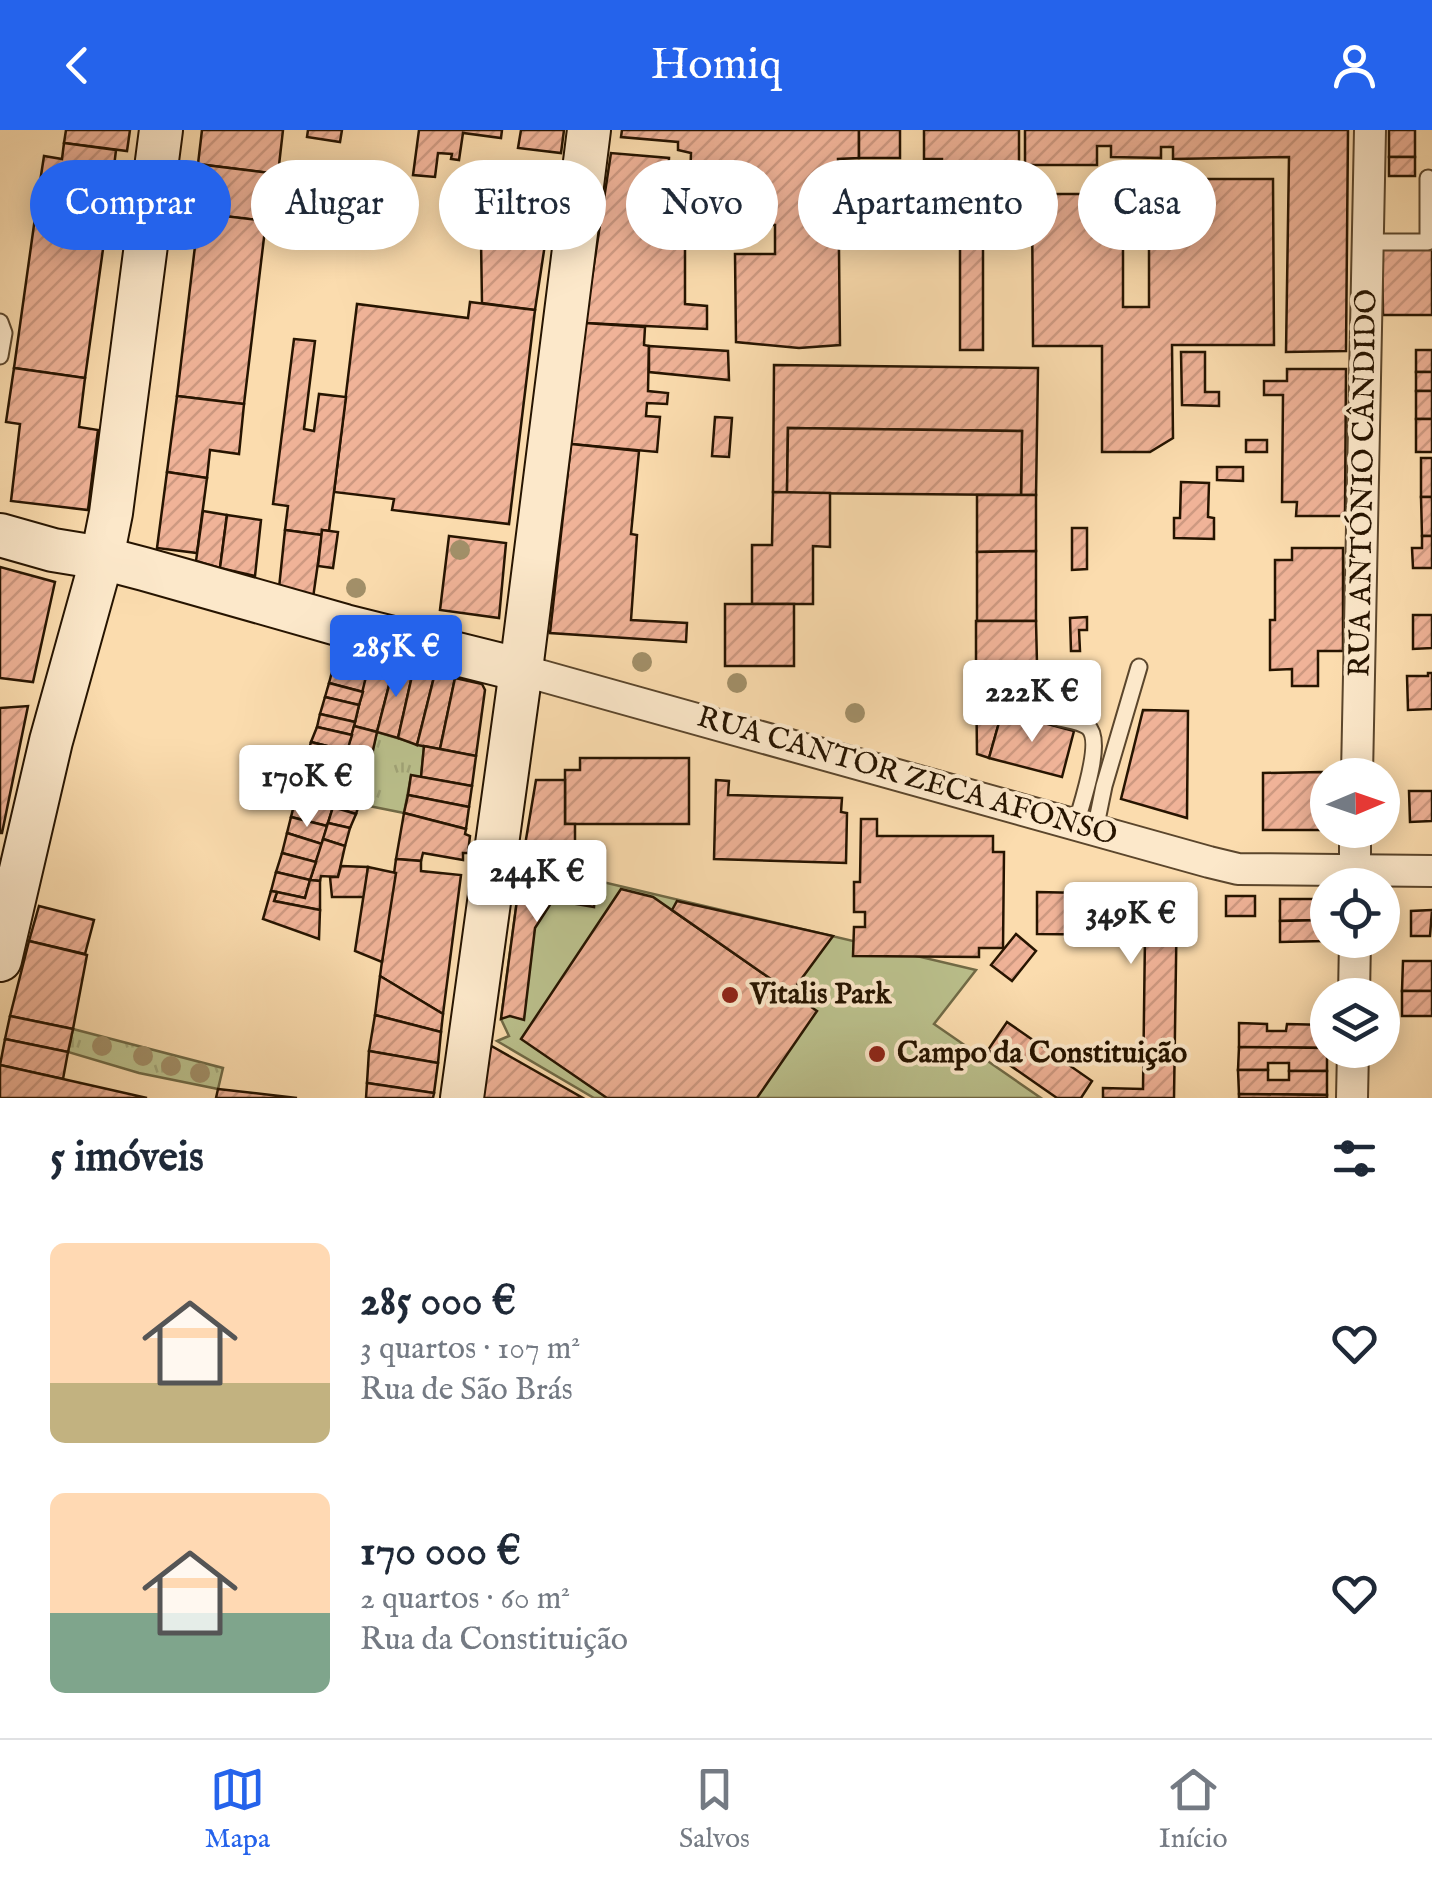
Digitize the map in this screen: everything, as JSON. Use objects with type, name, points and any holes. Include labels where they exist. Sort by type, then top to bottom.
[{"type":"main road","points":[[0,960],[14,841],[51,741],[111,513],[161,130]]},
{"type":"main road","points":[[462,1098],[589,130]]},
{"type":"main road","points":[[0,535],[102,558],[520,670]]},
{"type":"street","name":"RUA ANTÓNIO CÂNDIDO","points":[[1357,758],[1370,130]]},
{"type":"street","name":"RUA CANTOR ZECA AFONSO","points":[[520,670],[1238,868],[1310,874]]},
{"type":"street","name":"RUA CANTOR ZECA AFONSO","points":[[1400,874],[1432,871]]},
{"type":"street","points":[[1352,1098],[1353,1068]]},
{"type":"lane","points":[[1368,242],[1428,242],[1428,178]]},
{"type":"lane","points":[[0,322],[4,332],[0,356]]},
{"type":"lane","points":[[1085,827],[1104,786],[1139,667]]},
{"type":"lane","points":[[1056,717],[1086,726],[1094,736],[1085,827]]},
{"type":"green space","points":[[377,732],[424,746],[421,777],[411,776],[404,813],[359,804]]},
{"type":"green space","name":"Vitalis Park","points":[[522,863],[976,970],[934,1024],[1041,1098],[594,1098],[497,1041],[509,1036],[501,1019]]},
{"type":"green space","points":[[73,1029],[223,1068],[218,1089],[139,1073],[68,1052]]},
{"type":"building","points":[[66,130],[130,130],[127,151],[64,143]]},
{"type":"building","points":[[202,130],[283,130],[280,160],[251,160],[251,171],[231,168],[231,160],[198,160]]},
{"type":"building","points":[[308,130],[342,130],[340,142],[307,137]]},
{"type":"building","points":[[419,130],[502,130],[501,138],[463,133],[459,160],[451,159],[452,154],[438,153],[435,177],[419,176],[419,160],[415,160]]},
{"type":"building","points":[[521,130],[564,130],[561,153],[518,148]]},
{"type":"building","points":[[622,130],[859,130],[859,158],[798,160],[798,250],[839,250],[840,345],[799,348],[736,342],[735,254],[775,254],[778,250],[778,160],[691,160],[691,153],[678,150],[678,142],[621,137]]},
{"type":"building","points":[[859,130],[900,130],[900,158],[859,158]]},
{"type":"building","points":[[924,130],[1019,130],[1019,160],[924,159]]},
{"type":"building","points":[[1025,130],[1348,130],[1346,351],[1286,352],[1289,157],[1173,159],[1173,147],[1161,147],[1161,158],[1111,157],[1111,146],[1097,146],[1097,160],[1078,160],[1078,165],[1058,165],[1058,160],[1025,160]]},
{"type":"building","points":[[1389,130],[1415,130],[1415,157],[1389,157]]},
{"type":"building","points":[[64,143],[116,150],[115,160],[43,160],[44,156],[62,159]]},
{"type":"building","points":[[611,153],[669,158],[626,160],[626,250],[685,250],[685,304],[707,306],[707,329],[585,323],[596,250],[606,250],[606,186]]},
{"type":"building","points":[[1389,157],[1415,157],[1415,176],[1389,176]]},
{"type":"building","points":[[231,168],[251,171],[251,219],[231,217]]},
{"type":"building","points":[[1216,179],[1273,179],[1274,345],[1172,345],[1173,438],[1150,452],[1102,452],[1102,346],[1033,346],[1032,250],[1058,250],[1058,194],[1078,194],[1078,250],[1123,250],[1123,307],[1149,307],[1149,250],[1216,250]]},
{"type":"building","points":[[231,217],[251,219],[251,250],[263,250],[244,404],[177,396],[195,250],[231,250]]},
{"type":"building","points":[[1382,247],[1432,247],[1432,315],[1383,315]]},
{"type":"building","points":[[30,250],[103,250],[85,378],[14,368]]},
{"type":"building","points":[[481,250],[544,250],[535,310],[482,303]]},
{"type":"building","points":[[960,250],[983,250],[983,350],[960,350]]},
{"type":"building","points":[[470,302],[535,310],[509,524],[392,510],[394,499],[334,492],[357,304],[468,318]]},
{"type":"building","points":[[585,323],[645,327],[644,345],[649,346],[648,391],[668,393],[667,404],[647,403],[646,416],[660,417],[657,452],[571,444]]},
{"type":"building","points":[[294,339],[315,341],[304,429],[314,431],[319,394],[346,397],[329,531],[322,530],[322,535],[285,530],[288,506],[273,504]]},
{"type":"building","points":[[649,346],[728,351],[729,380],[649,372]]},
{"type":"building","points":[[1416,350],[1432,350],[1432,372],[1416,372]]},
{"type":"building","points":[[1181,352],[1205,352],[1205,392],[1219,392],[1219,406],[1182,405]]},
{"type":"building","points":[[774,365],[1038,368],[1036,495],[1021,495],[1022,431],[788,428],[787,493],[773,492]]},
{"type":"building","points":[[14,368],[85,378],[79,427],[98,430],[88,510],[11,501],[20,424],[6,422]]},
{"type":"building","points":[[1287,369],[1346,369],[1345,516],[1296,516],[1297,502],[1282,502],[1283,395],[1264,395],[1264,381],[1287,381]]},
{"type":"building","points":[[1416,372],[1432,372],[1432,391],[1416,391]]},
{"type":"building","points":[[1416,391],[1432,391],[1432,419],[1416,419]]},
{"type":"building","points":[[177,396],[244,404],[239,454],[210,450],[207,478],[167,472]]},
{"type":"building","points":[[715,417],[732,418],[729,457],[712,456]]},
{"type":"building","points":[[1416,419],[1432,419],[1432,452],[1416,452]]},
{"type":"building","points":[[788,428],[1022,431],[1021,495],[787,493]]},
{"type":"building","points":[[1246,440],[1267,440],[1267,452],[1246,452]]},
{"type":"building","points":[[571,444],[639,451],[631,534],[637,535],[631,620],[687,623],[686,642],[550,633]]},
{"type":"building","points":[[1421,458],[1432,458],[1432,497],[1421,497]]},
{"type":"building","points":[[1217,467],[1243,467],[1243,481],[1217,480]]},
{"type":"building","points":[[167,472],[207,478],[197,553],[157,548]]},
{"type":"building","points":[[1181,482],[1209,483],[1208,517],[1214,518],[1214,539],[1174,538],[1174,518],[1180,518]]},
{"type":"building","points":[[773,492],[830,493],[830,547],[813,546],[813,604],[752,604],[752,545],[772,545]]},
{"type":"building","points":[[977,495],[1036,495],[1036,551],[977,552]]},
{"type":"building","points":[[1421,497],[1432,497],[1432,536],[1422,536]]},
{"type":"building","points":[[203,511],[227,515],[220,568],[196,561]]},
{"type":"building","points":[[227,515],[261,520],[255,576],[220,568]]},
{"type":"building","points":[[1072,528],[1087,528],[1087,569],[1072,570]]},
{"type":"building","points":[[285,530],[322,535],[313,598],[279,588]]},
{"type":"building","points":[[322,530],[338,532],[333,568],[318,566]]},
{"type":"building","points":[[449,536],[506,543],[499,618],[440,610]]},
{"type":"building","points":[[1422,536],[1432,536],[1432,568],[1413,568],[1412,548],[1422,548]]},
{"type":"building","points":[[1292,548],[1343,548],[1343,651],[1318,651],[1318,686],[1292,686],[1292,669],[1270,670],[1275,560],[1292,560]]},
{"type":"building","points":[[1036,551],[1036,621],[977,621],[977,552]]},
{"type":"building","points":[[0,567],[55,582],[33,682],[0,678]]},
{"type":"building","points":[[725,604],[794,604],[794,666],[725,666]]},
{"type":"building","points":[[1413,615],[1432,615],[1432,648],[1413,649]]},
{"type":"building","points":[[1087,617],[1087,630],[1079,630],[1080,651],[1071,651],[1070,618]]},
{"type":"building","points":[[976,621],[1036,621],[1037,664],[976,665]]},
{"type":"building","points":[[339,646],[371,656],[363,692],[329,683]]},
{"type":"building","points":[[371,656],[395,662],[377,732],[354,726]]},
{"type":"building","points":[[395,662],[414,667],[398,738],[377,732]]},
{"type":"building","points":[[1037,664],[1037,722],[1002,712],[989,758],[977,754],[976,665]]},
{"type":"building","points":[[414,667],[435,673],[417,745],[398,738]]},
{"type":"building","points":[[435,673],[455,678],[440,749],[417,745]]},
{"type":"building","points":[[1432,673],[1432,709],[1408,710],[1407,676]]},
{"type":"building","points":[[455,678],[482,684],[485,690],[476,756],[440,749]]},
{"type":"building","points":[[329,683],[363,692],[359,705],[325,697]]},
{"type":"building","points":[[325,697],[359,705],[355,722],[320,714]]},
{"type":"building","points":[[28,706],[2,833],[0,833],[0,708]]},
{"type":"building","points":[[1143,710],[1188,711],[1187,818],[1121,799]]},
{"type":"building","points":[[1002,712],[1074,731],[1062,777],[989,758]]},
{"type":"building","points":[[320,714],[355,722],[352,735],[317,727]]},
{"type":"building","points":[[354,726],[377,732],[370,764],[345,758]]},
{"type":"building","points":[[317,727],[352,735],[347,751],[311,742]]},
{"type":"building","points":[[311,742],[347,751],[341,771],[305,763]]},
{"type":"building","points":[[424,746],[476,756],[472,786],[421,777]]},
{"type":"building","points":[[345,758],[370,764],[366,780],[341,774]]},
{"type":"building","points":[[580,758],[689,758],[689,824],[565,824],[565,770],[580,770]]},
{"type":"building","points":[[305,763],[341,771],[337,788],[301,778]]},
{"type":"building","points":[[1310,772],[1310,830],[1263,830],[1263,773]]},
{"type":"building","points":[[341,774],[366,780],[362,796],[336,792]]},
{"type":"building","points":[[411,775],[472,786],[469,807],[408,795]]},
{"type":"building","points":[[301,778],[337,788],[333,807],[296,797]]},
{"type":"building","points":[[536,780],[565,780],[565,824],[575,824],[578,877],[522,863]]},
{"type":"building","points":[[716,780],[729,781],[728,795],[842,798],[841,812],[847,813],[846,863],[714,859]]},
{"type":"building","points":[[1409,791],[1432,791],[1432,821],[1410,822]]},
{"type":"building","points":[[336,792],[362,796],[356,814],[333,807]]},
{"type":"building","points":[[408,795],[469,807],[466,829],[404,813]]},
{"type":"building","points":[[296,797],[333,807],[327,826],[291,817]]},
{"type":"building","points":[[333,807],[356,814],[350,828],[328,823]]},
{"type":"building","points":[[404,813],[466,829],[465,834],[470,836],[468,853],[463,853],[463,860],[423,853],[421,861],[396,859]]},
{"type":"building","points":[[291,817],[327,826],[322,844],[287,833]]},
{"type":"building","points":[[861,819],[877,819],[877,836],[993,836],[993,852],[1004,852],[1003,948],[979,948],[979,957],[853,956],[854,927],[865,927],[865,912],[854,912],[854,882],[860,882]]},
{"type":"building","points":[[328,823],[350,828],[345,846],[323,839]]},
{"type":"building","points":[[287,833],[322,844],[316,862],[282,853]]},
{"type":"building","points":[[323,839],[345,846],[338,877],[310,880]]},
{"type":"building","points":[[282,853],[316,862],[310,880],[276,872]]},
{"type":"building","points":[[396,859],[421,861],[421,871],[461,875],[443,1014],[380,976]]},
{"type":"building","points":[[522,863],[596,881],[594,907],[553,900],[535,928],[524,1020],[510,1016],[501,1019]]},
{"type":"building","points":[[341,866],[368,867],[365,897],[332,897],[330,877],[338,877]]},
{"type":"building","points":[[368,867],[396,873],[382,962],[355,951]]},
{"type":"building","points":[[276,872],[310,880],[305,898],[271,891]]},
{"type":"building","points":[[310,880],[320,881],[320,910],[274,901],[277,892],[305,898]]},
{"type":"building","points":[[621,889],[653,897],[817,1011],[757,1098],[607,1098],[521,1039]]},
{"type":"building","points":[[271,891],[277,892],[274,901],[320,910],[319,939],[263,919]]},
{"type":"building","points":[[1037,892],[1177,895],[1174,1098],[1103,1098],[1103,1088],[1143,1089],[1145,935],[1037,934]]},
{"type":"building","points":[[1226,896],[1255,896],[1255,916],[1226,916]]},
{"type":"building","points":[[1280,899],[1310,899],[1310,920],[1280,921]]},
{"type":"building","points":[[677,901],[833,936],[791,993],[672,910]]},
{"type":"building","points":[[39,906],[94,920],[85,954],[29,941]]},
{"type":"building","points":[[1432,910],[1430,936],[1411,936],[1411,911]]},
{"type":"building","points":[[1310,920],[1310,941],[1280,942],[1280,921]]},
{"type":"building","points":[[1016,934],[1036,951],[1012,981],[991,965]]},
{"type":"building","points":[[29,941],[87,955],[73,1029],[10,1016]]},
{"type":"building","points":[[1403,961],[1432,961],[1432,991],[1402,991]]},
{"type":"building","points":[[380,976],[443,1014],[441,1032],[375,1015]]},
{"type":"building","points":[[1402,991],[1432,991],[1432,1016],[1402,1016]]},
{"type":"building","points":[[375,1015],[441,1032],[438,1063],[369,1051]]},
{"type":"building","points":[[10,1016],[73,1029],[68,1052],[5,1039]]},
{"type":"building","points":[[1007,1022],[1092,1081],[1081,1098],[1057,1098],[988,1050]]},
{"type":"building","points":[[1239,1023],[1267,1024],[1267,1031],[1286,1031],[1287,1024],[1310,1025],[1310,1048],[1239,1047]]},
{"type":"building","points":[[5,1039],[68,1052],[63,1079],[0,1065]]},
{"type":"building","points":[[488,1044],[583,1098],[480,1098]]},
{"type":"building","points":[[1239,1047],[1310,1048],[1310,1068],[1327,1068],[1289,1071],[1289,1063],[1268,1063],[1268,1070],[1238,1070]]},
{"type":"building","points":[[369,1051],[438,1063],[434,1093],[367,1083]]},
{"type":"building","points":[[0,1065],[63,1079],[147,1098],[0,1098]]},
{"type":"building","points":[[1238,1070],[1268,1070],[1268,1080],[1289,1080],[1289,1071],[1327,1071],[1327,1095],[1239,1094]]},
{"type":"building","points":[[367,1083],[434,1093],[433,1098],[366,1098]]},
{"type":"building","points":[[218,1089],[297,1098],[216,1098]]},
{"type":"building","points":[[1239,1094],[1327,1095],[1327,1098],[1239,1098]]},
{"type":"place","name":"Vitalis Park","points":[[730,995]]},
{"type":"place","name":"Campo da Constituição","points":[[877,1054]]}]
